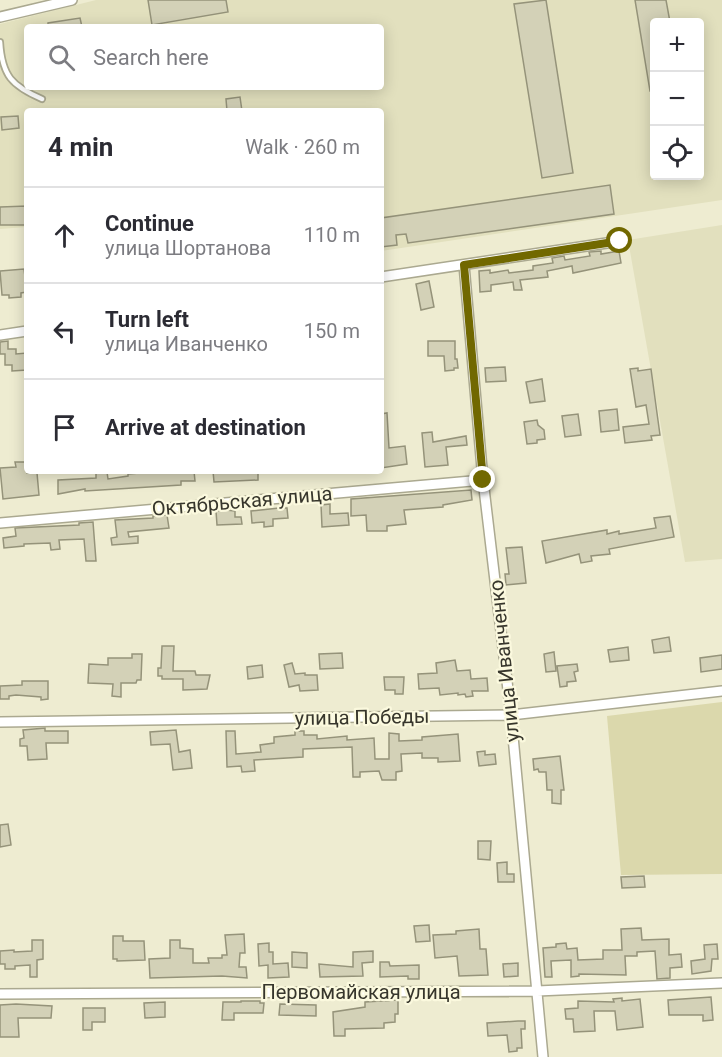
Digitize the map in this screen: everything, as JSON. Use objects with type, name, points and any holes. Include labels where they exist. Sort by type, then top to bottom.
[{"type":"street","points":[[0,17],[72,0]]},
{"type":"street","points":[[384,277],[620,241]]},
{"type":"street","name":"улица Иванченко","points":[[464,265],[483,480],[511,715],[543,1057]]},
{"type":"street","points":[[0,335],[24,331]]},
{"type":"street","name":"Октябрьская улица","points":[[0,523],[483,480]]},
{"type":"street","name":"улица Победы","points":[[0,722],[511,715],[722,692]]},
{"type":"street","name":"Первомайская улица","points":[[0,994],[537,991],[722,983]]},
{"type":"lane","points":[[0,42],[1,60],[6,74],[24,89]]},
{"type":"lane","points":[[25,90],[42,99]]},
{"type":"shaded area","points":[[96,0],[722,0],[722,200],[384,251],[384,108],[24,108],[24,227],[0,229],[0,24]]},
{"type":"shaded area","points":[[722,225],[722,559],[685,562],[628,240]]},
{"type":"shaded area","points":[[722,702],[722,874],[621,875],[607,716]]},
{"type":"building","points":[[148,0],[226,0],[228,12],[152,24]]},
{"type":"building","points":[[546,0],[573,173],[542,178],[514,4]]},
{"type":"building","points":[[635,0],[666,0],[669,18],[650,18],[650,91]]},
{"type":"building","points":[[80,18],[81,24],[48,24]]},
{"type":"building","points":[[240,97],[242,108],[227,108],[226,99]]},
{"type":"building","points":[[18,116],[19,128],[2,130],[1,117]]},
{"type":"building","points":[[610,185],[614,214],[408,243],[406,234],[396,235],[397,245],[384,247],[384,218]]},
{"type":"building","points":[[24,206],[24,225],[0,225],[0,207]]},
{"type":"building","points":[[601,251],[601,254],[619,251],[621,263],[573,273],[572,266],[547,271],[548,277],[520,280],[522,290],[514,290],[513,282],[491,285],[491,291],[480,292],[479,271],[490,270],[490,273],[508,270],[509,273],[533,270],[533,266],[553,263],[552,258],[564,256],[565,260],[590,256],[589,252]]},
{"type":"building","points":[[24,269],[24,292],[21,293],[21,297],[9,298],[9,295],[2,295],[0,271]]},
{"type":"building","points":[[429,281],[434,307],[421,310],[416,284]]},
{"type":"building","points":[[8,341],[8,349],[16,349],[16,354],[24,353],[24,370],[12,371],[12,365],[5,365],[5,354],[0,354],[0,342]]},
{"type":"building","points":[[428,341],[455,341],[455,359],[457,359],[458,368],[445,371],[444,356],[428,356]]},
{"type":"building","points":[[505,367],[506,381],[486,382],[485,368]]},
{"type":"building","points":[[638,368],[638,371],[651,369],[660,435],[651,436],[652,440],[625,443],[623,427],[649,424],[646,405],[636,407],[630,369]]},
{"type":"building","points":[[542,379],[545,401],[530,403],[526,382]]},
{"type":"building","points":[[617,409],[619,430],[601,432],[599,411]]},
{"type":"building","points":[[387,413],[389,448],[405,446],[407,464],[384,468],[384,414]]},
{"type":"building","points":[[578,414],[581,435],[565,437],[562,416]]},
{"type":"building","points":[[537,420],[538,425],[544,430],[545,439],[527,444],[524,422]]},
{"type":"building","points":[[432,432],[433,442],[466,436],[467,445],[446,447],[448,465],[425,467],[422,433]]},
{"type":"building","points":[[15,462],[24,462],[24,474],[37,474],[39,495],[3,499],[0,468],[16,467]]},
{"type":"building","points":[[96,474],[107,474],[108,479],[128,476],[128,474],[194,474],[195,481],[181,481],[181,485],[85,491],[85,489],[58,494],[58,480],[96,478]]},
{"type":"building","points":[[213,474],[258,474],[258,480],[214,482]]},
{"type":"building","points":[[471,490],[472,500],[443,505],[443,507],[404,510],[406,524],[387,526],[387,531],[367,531],[366,515],[351,516],[351,499]]},
{"type":"building","points":[[330,504],[330,514],[348,513],[349,525],[322,527],[321,505]]},
{"type":"building","points":[[287,508],[288,518],[273,519],[273,526],[264,527],[264,522],[252,523],[251,511]]},
{"type":"building","points":[[216,511],[235,511],[235,517],[241,517],[242,524],[217,525]]},
{"type":"building","points":[[167,515],[169,528],[128,532],[129,537],[138,536],[138,543],[112,545],[111,538],[117,537],[115,520]]},
{"type":"building","points":[[670,516],[674,537],[609,549],[610,554],[591,556],[592,561],[581,563],[579,554],[546,563],[542,541],[607,530],[607,534],[619,531],[619,534],[656,528],[654,518]]},
{"type":"building","points":[[93,522],[96,561],[86,561],[84,539],[59,540],[60,549],[51,550],[50,543],[24,544],[24,546],[4,548],[3,538],[16,536],[15,528],[79,525],[79,523]]},
{"type":"building","points":[[522,547],[526,583],[506,585],[505,574],[509,574],[506,548]]},
{"type":"building","points":[[669,637],[671,651],[654,653],[652,640]]},
{"type":"building","points":[[162,646],[174,646],[173,671],[195,671],[196,675],[210,675],[207,689],[183,690],[183,679],[162,679],[162,676],[158,676],[158,668],[161,668]]},
{"type":"building","points":[[628,647],[629,660],[610,662],[608,650]]},
{"type":"building","points":[[554,652],[556,671],[546,672],[544,654]]},
{"type":"building","points":[[342,653],[343,668],[320,669],[319,654]]},
{"type":"building","points":[[132,654],[142,654],[141,680],[137,680],[136,683],[121,683],[121,697],[112,696],[113,684],[88,683],[89,664],[108,665],[108,658],[132,658]]},
{"type":"building","points":[[722,655],[722,669],[701,672],[700,658]]},
{"type":"building","points":[[455,660],[457,671],[470,670],[471,679],[487,678],[488,691],[472,691],[473,696],[466,697],[465,694],[458,695],[458,693],[440,695],[439,688],[419,689],[418,674],[437,673],[436,663]]},
{"type":"building","points":[[292,663],[295,674],[317,675],[318,690],[300,691],[299,685],[289,687],[284,665]]},
{"type":"building","points":[[577,664],[578,671],[574,672],[576,681],[567,682],[567,686],[560,687],[557,666]]},
{"type":"building","points":[[262,665],[263,677],[248,679],[247,667]]},
{"type":"building","points":[[384,677],[404,677],[403,694],[395,694],[395,690],[385,690]]},
{"type":"building","points":[[22,681],[48,681],[48,699],[41,700],[41,697],[16,695],[9,696],[9,699],[0,699],[0,686],[22,685]]},
{"type":"building","points":[[45,728],[45,731],[68,731],[68,743],[46,743],[47,759],[28,760],[27,746],[20,746],[20,739],[24,738],[23,730]]},
{"type":"building","points":[[176,730],[179,752],[190,750],[192,768],[173,770],[170,744],[151,745],[150,732]]},
{"type":"building","points":[[226,731],[235,731],[236,754],[261,752],[260,745],[274,743],[274,737],[295,735],[295,731],[304,731],[304,735],[317,735],[317,739],[347,736],[347,740],[374,738],[375,759],[389,759],[389,733],[399,734],[399,741],[458,734],[460,761],[438,762],[438,758],[422,758],[422,753],[401,754],[402,771],[396,772],[396,780],[382,780],[379,771],[360,772],[360,777],[353,777],[352,747],[303,749],[303,757],[254,760],[255,771],[242,772],[241,766],[227,767]]},
{"type":"building","points":[[485,751],[485,755],[495,754],[496,764],[479,766],[477,752]]},
{"type":"building","points":[[560,756],[564,790],[561,790],[561,804],[552,803],[552,790],[547,790],[546,772],[534,770],[533,759]]},
{"type":"building","points":[[8,824],[11,845],[0,847],[0,825]]},
{"type":"building","points":[[478,841],[491,841],[490,860],[478,859]]},
{"type":"building","points":[[507,862],[507,874],[514,874],[514,882],[498,882],[497,863]]},
{"type":"building","points":[[644,876],[645,887],[622,888],[621,877]]},
{"type":"building","points":[[429,925],[430,941],[416,942],[414,926]]},
{"type":"building","points":[[641,928],[642,940],[669,939],[669,955],[681,954],[682,967],[670,968],[670,978],[657,979],[655,951],[637,952],[637,956],[625,956],[626,975],[579,974],[579,976],[571,977],[571,960],[551,961],[552,977],[545,977],[543,948],[566,943],[567,949],[577,948],[578,960],[603,959],[603,950],[622,950],[621,929]]},
{"type":"building","points":[[479,929],[480,949],[486,949],[488,975],[459,976],[457,956],[435,958],[433,935],[456,934],[456,931]]},
{"type":"building","points":[[244,934],[245,953],[240,953],[239,967],[246,967],[247,978],[222,976],[150,978],[149,959],[170,958],[170,940],[180,940],[180,948],[193,949],[193,963],[209,963],[208,958],[222,958],[222,955],[227,955],[225,935]]},
{"type":"building","points":[[113,936],[123,936],[123,941],[144,941],[145,960],[117,961],[113,959]]},
{"type":"building","points":[[32,940],[43,940],[43,959],[37,960],[37,977],[30,977],[30,965],[5,969],[5,964],[0,964],[0,951],[32,951]]},
{"type":"building","points":[[269,943],[269,952],[273,952],[273,964],[288,963],[289,977],[268,978],[268,965],[259,966],[258,944]]},
{"type":"building","points":[[717,944],[718,959],[712,959],[711,971],[692,974],[691,961],[705,959],[704,945]]},
{"type":"building","points":[[373,951],[373,962],[362,963],[363,976],[320,977],[319,964],[353,967],[353,952]]},
{"type":"building","points":[[292,952],[307,953],[307,968],[292,967]]},
{"type":"building","points":[[380,962],[389,962],[390,966],[419,965],[419,979],[408,979],[408,976],[380,977]]},
{"type":"building","points":[[518,963],[518,976],[504,977],[503,964]]},
{"type":"building","points":[[711,997],[713,1020],[703,1021],[703,1015],[669,1015],[668,1000]]},
{"type":"building","points":[[622,998],[622,1001],[640,999],[643,1027],[617,1030],[615,1011],[594,1011],[595,1031],[574,1032],[573,1019],[566,1019],[565,1009],[578,1008],[578,1001],[614,1002],[613,999]]},
{"type":"building","points":[[398,1000],[398,1014],[395,1014],[395,1022],[384,1023],[384,1028],[345,1029],[345,1036],[334,1036],[333,1012],[365,1007],[365,1002]]},
{"type":"building","points":[[165,1002],[165,1017],[145,1018],[144,1003]]},
{"type":"building","points":[[223,1002],[264,1003],[263,1013],[234,1013],[234,1020],[222,1020]]},
{"type":"building","points":[[280,1004],[316,1005],[316,1016],[279,1015]]},
{"type":"building","points":[[0,1005],[52,1006],[51,1018],[18,1018],[19,1037],[0,1037]]},
{"type":"building","points":[[83,1008],[105,1008],[105,1022],[92,1022],[92,1030],[83,1030]]},
{"type":"building","points":[[525,1021],[525,1029],[521,1029],[522,1048],[517,1048],[517,1051],[509,1052],[507,1035],[488,1036],[487,1023]]},
{"type":"route","points":[[483,480],[464,265],[620,241]]}]
